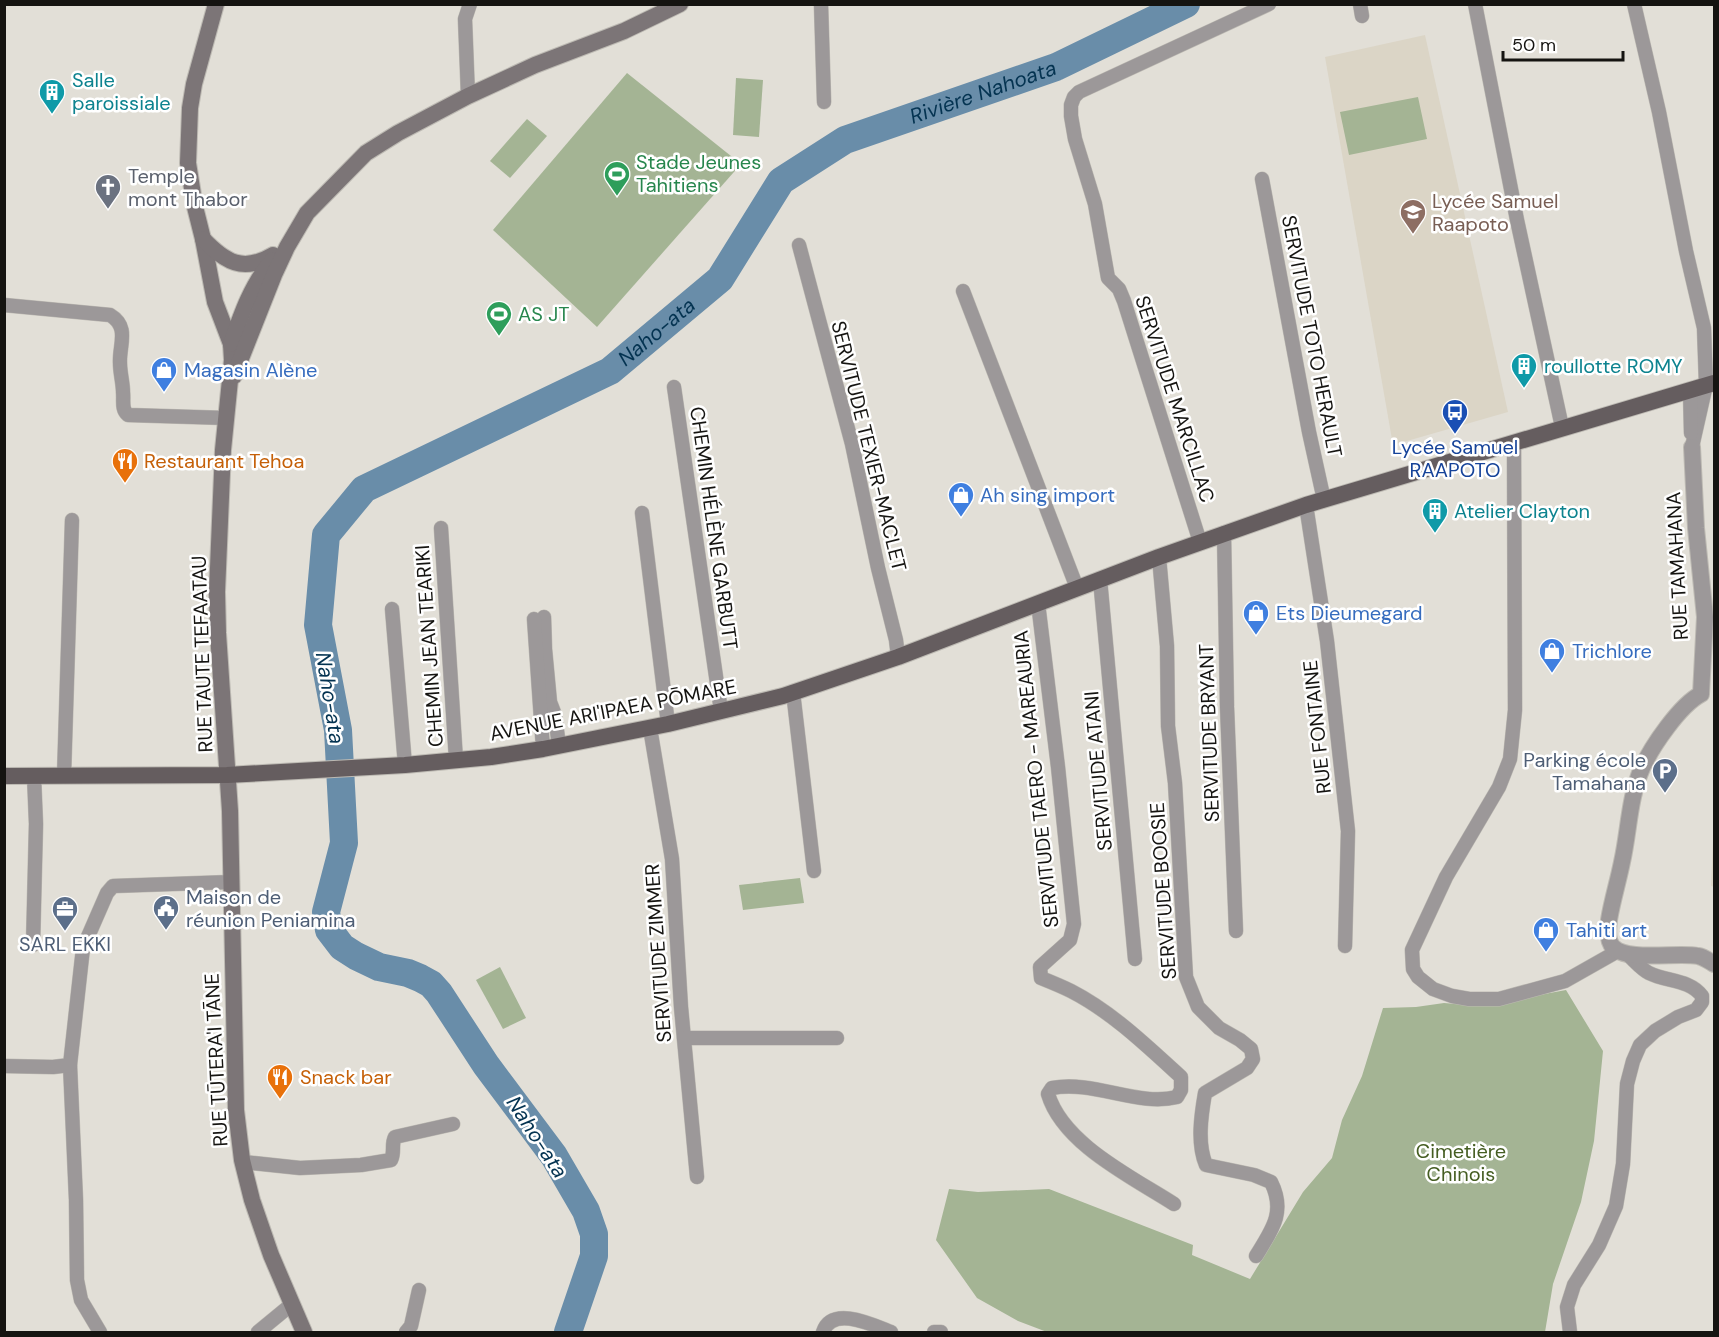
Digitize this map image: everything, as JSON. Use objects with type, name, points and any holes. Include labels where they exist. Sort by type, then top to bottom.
[{"type":"main road","points":[[216,4],[194,84],[188,163],[214,302],[231,344]]},
{"type":"main road","points":[[229,388],[287,247],[307,213],[366,153],[398,133],[468,96],[535,65],[624,31],[680,4]]},
{"type":"main road","points":[[203,238],[225,258],[245,265],[262,262],[287,247]]},
{"type":"main road","points":[[231,344],[257,282],[266,268],[287,247]]},
{"type":"main road","name":"RUE TAUTE TEFAATAU","points":[[227,775],[217,592],[226,418],[232,360],[231,344]]},
{"type":"main road","name":"AVENUE ARI'IPAEA PŌMARE","points":[[4,776],[227,775],[405,765],[551,748],[668,724],[793,692],[898,657],[1159,557],[1306,505],[1704,386]]},
{"type":"main road","name":"RUE TŪTERA'I TĀNE","points":[[227,775],[230,811],[236,1110],[243,1162],[260,1224],[304,1332]]},
{"type":"street","points":[[468,96],[465,19],[470,4]]},
{"type":"street","points":[[821,4],[824,102]]},
{"type":"street","name":"SERVITUDE MARCILLAC","points":[[1200,542],[1124,301],[1119,289],[1108,279],[1095,204],[1075,139],[1071,105],[1079,92],[1269,4]]},
{"type":"street","points":[[1475,4],[1517,220],[1562,427]]},
{"type":"street","points":[[1634,4],[1704,328],[1704,386],[1692,447]]},
{"type":"street","name":"SERVITUDE TOTO HERAULT","points":[[1262,179],[1309,432],[1324,500]]},
{"type":"street","name":"SERVITUDE TEXIER-MACLET","points":[[799,245],[852,444],[898,657]]},
{"type":"street","points":[[963,291],[1077,588]]},
{"type":"street","points":[[4,305],[110,315],[116,319],[122,327],[123,334],[120,361],[123,409],[128,415],[226,418]]},
{"type":"street","name":"CHEMIN HÉLÈNE GARBUTT","points":[[674,387],[721,711]]},
{"type":"street","points":[[1514,442],[1515,710],[1510,759],[1499,787],[1446,877],[1412,950],[1413,969],[1418,977],[1433,989],[1452,996],[1469,999],[1499,999],[1565,981],[1623,952],[1700,956],[1714,964]]},
{"type":"street","name":"RUE TAMAHANA","points":[[1623,952],[1613,947],[1609,940],[1609,922],[1641,769],[1653,747],[1678,715],[1701,694],[1705,617],[1695,528],[1692,447]]},
{"type":"street","name":"RUE FONTAINE","points":[[1306,505],[1328,641],[1348,831],[1345,946]]},
{"type":"street","points":[[642,513],[668,724]]},
{"type":"street","points":[[64,776],[72,520]]},
{"type":"street","name":"CHEMIN JEAN TEARIKI","points":[[441,528],[456,760]]},
{"type":"street","name":"SERVITUDE BRYANT","points":[[1224,533],[1227,707],[1236,931]]},
{"type":"street","name":"SERVITUDE BOOSIE","points":[[1159,557],[1167,646],[1168,726],[1175,783],[1186,977],[1198,1007],[1219,1028],[1251,1049],[1253,1059],[1247,1068],[1205,1094],[1202,1110],[1201,1154],[1206,1165],[1254,1175],[1270,1182],[1278,1196],[1277,1215],[1267,1239],[1256,1256]]},
{"type":"street","name":"SERVITUDE ATANI","points":[[1100,579],[1135,960]]},
{"type":"street","name":"SERVITUDE TAERO - MAREAURIA","points":[[1038,603],[1074,924],[1070,940],[1040,968],[1041,978],[1072,991],[1141,1040],[1181,1077],[1181,1090],[1178,1097],[1162,1101],[1077,1086],[1053,1088],[1048,1094],[1052,1109],[1072,1133],[1120,1170],[1174,1204]]},
{"type":"street","points":[[392,609],[405,765]]},
{"type":"street","points":[[539,618],[551,748]]},
{"type":"street","points":[[793,692],[814,871]]},
{"type":"street","name":"SERVITUDE ZIMMER","points":[[650,728],[672,859],[684,1038],[697,1177]]},
{"type":"street","points":[[33,945],[36,824],[34,776]]},
{"type":"street","points":[[100,1332],[81,1300],[77,1280],[70,1065],[83,948],[107,892],[113,886],[231,882]]},
{"type":"street","points":[[1570,1332],[1567,1308],[1574,1285],[1599,1245],[1616,1206],[1623,1164],[1627,1084],[1633,1061],[1640,1045],[1655,1031],[1678,1017],[1696,1010],[1702,1002],[1702,996],[1688,984],[1668,981],[1646,972],[1623,952]]},
{"type":"street","points":[[684,1038],[837,1038]]},
{"type":"street","points":[[4,1066],[70,1065]]},
{"type":"street","points":[[243,1162],[300,1168],[361,1165],[391,1160],[394,1154],[395,1137],[453,1124]]},
{"type":"street","points":[[406,1332],[411,1326],[419,1290]]},
{"type":"street","points":[[258,1332],[292,1304]]},
{"type":"street","points":[[823,1332],[835,1319],[849,1319],[891,1332]]},
{"type":"street","points":[[934,1332],[941,1332]]},
{"type":"shaded area","name":"Lycée Samuel Raapoto","points":[[1425,35],[1508,412],[1393,445],[1325,57]]},
{"type":"shaded area","points":[[1714,817],[1714,887],[1711,886]]},
{"type":"green space","name":"Stade Jeunes Tahitiens","points":[[627,73],[741,164],[597,327],[493,230]]},
{"type":"green space","points":[[736,78],[763,80],[759,137],[733,135]]},
{"type":"green space","points":[[1418,97],[1427,139],[1349,155],[1340,112]]},
{"type":"green space","points":[[527,119],[547,136],[510,178],[490,161]]},
{"type":"green space","points":[[800,878],[804,903],[743,910],[739,885]]},
{"type":"green space","points":[[500,967],[526,1018],[503,1029],[476,980]]},
{"type":"green space","name":"Cimetière Chinois","points":[[1566,990],[1603,1051],[1594,1141],[1581,1202],[1553,1284],[1545,1332],[1047,1332],[1018,1321],[977,1298],[936,1240],[949,1189],[978,1192],[1049,1189],[1193,1245],[1192,1255],[1250,1279],[1303,1192],[1332,1158],[1342,1120],[1362,1076],[1383,1008],[1444,1003],[1480,1006]]},
{"type":"waterway","name":"Naho-ata","points":[[568,1332],[594,1256],[594,1234],[586,1211],[554,1156],[486,1065],[431,984],[408,973],[379,967],[356,956],[342,947],[329,930],[326,912],[344,843],[338,730],[318,625],[326,535],[364,489],[610,371],[720,279],[781,181],[845,140],[1056,67],[1186,4]]},
{"type":"place","name":"Salle paroissiale","points":[[52,115]]},
{"type":"place","name":"Stade Jeunes Tahitiens","points":[[617,197]]},
{"type":"place","name":"Temple mont Thabor","points":[[108,210]]},
{"type":"place","name":"Lycée Samuel Raapoto","points":[[1413,235]]},
{"type":"place","name":"AS JT","points":[[499,337]]},
{"type":"place","name":"roullotte ROMY","points":[[1524,389]]},
{"type":"place","name":"Magasin Alène","points":[[164,393]]},
{"type":"place","name":"Lycée Samuel RAAPOTO","points":[[1455,435]]},
{"type":"place","name":"Restaurant Tehoa","points":[[125,484]]},
{"type":"place","name":"Ah sing import","points":[[961,518]]},
{"type":"place","name":"Atelier Clayton","points":[[1435,534]]},
{"type":"place","name":"Ets Dieumegard","points":[[1256,636]]},
{"type":"place","name":"Trichlore","points":[[1552,674]]},
{"type":"place","name":"Parking école Tamahana","points":[[1665,794]]},
{"type":"place","name":"Maison de réunion Peniamina","points":[[166,931]]},
{"type":"place","name":"SARL EKKI","points":[[65,932]]},
{"type":"place","name":"Tahiti art","points":[[1546,953]]},
{"type":"place","name":"Snack bar","points":[[280,1100]]},
{"type":"water label","name":"Rivière Nahoata","points":[[983,92]]}]
